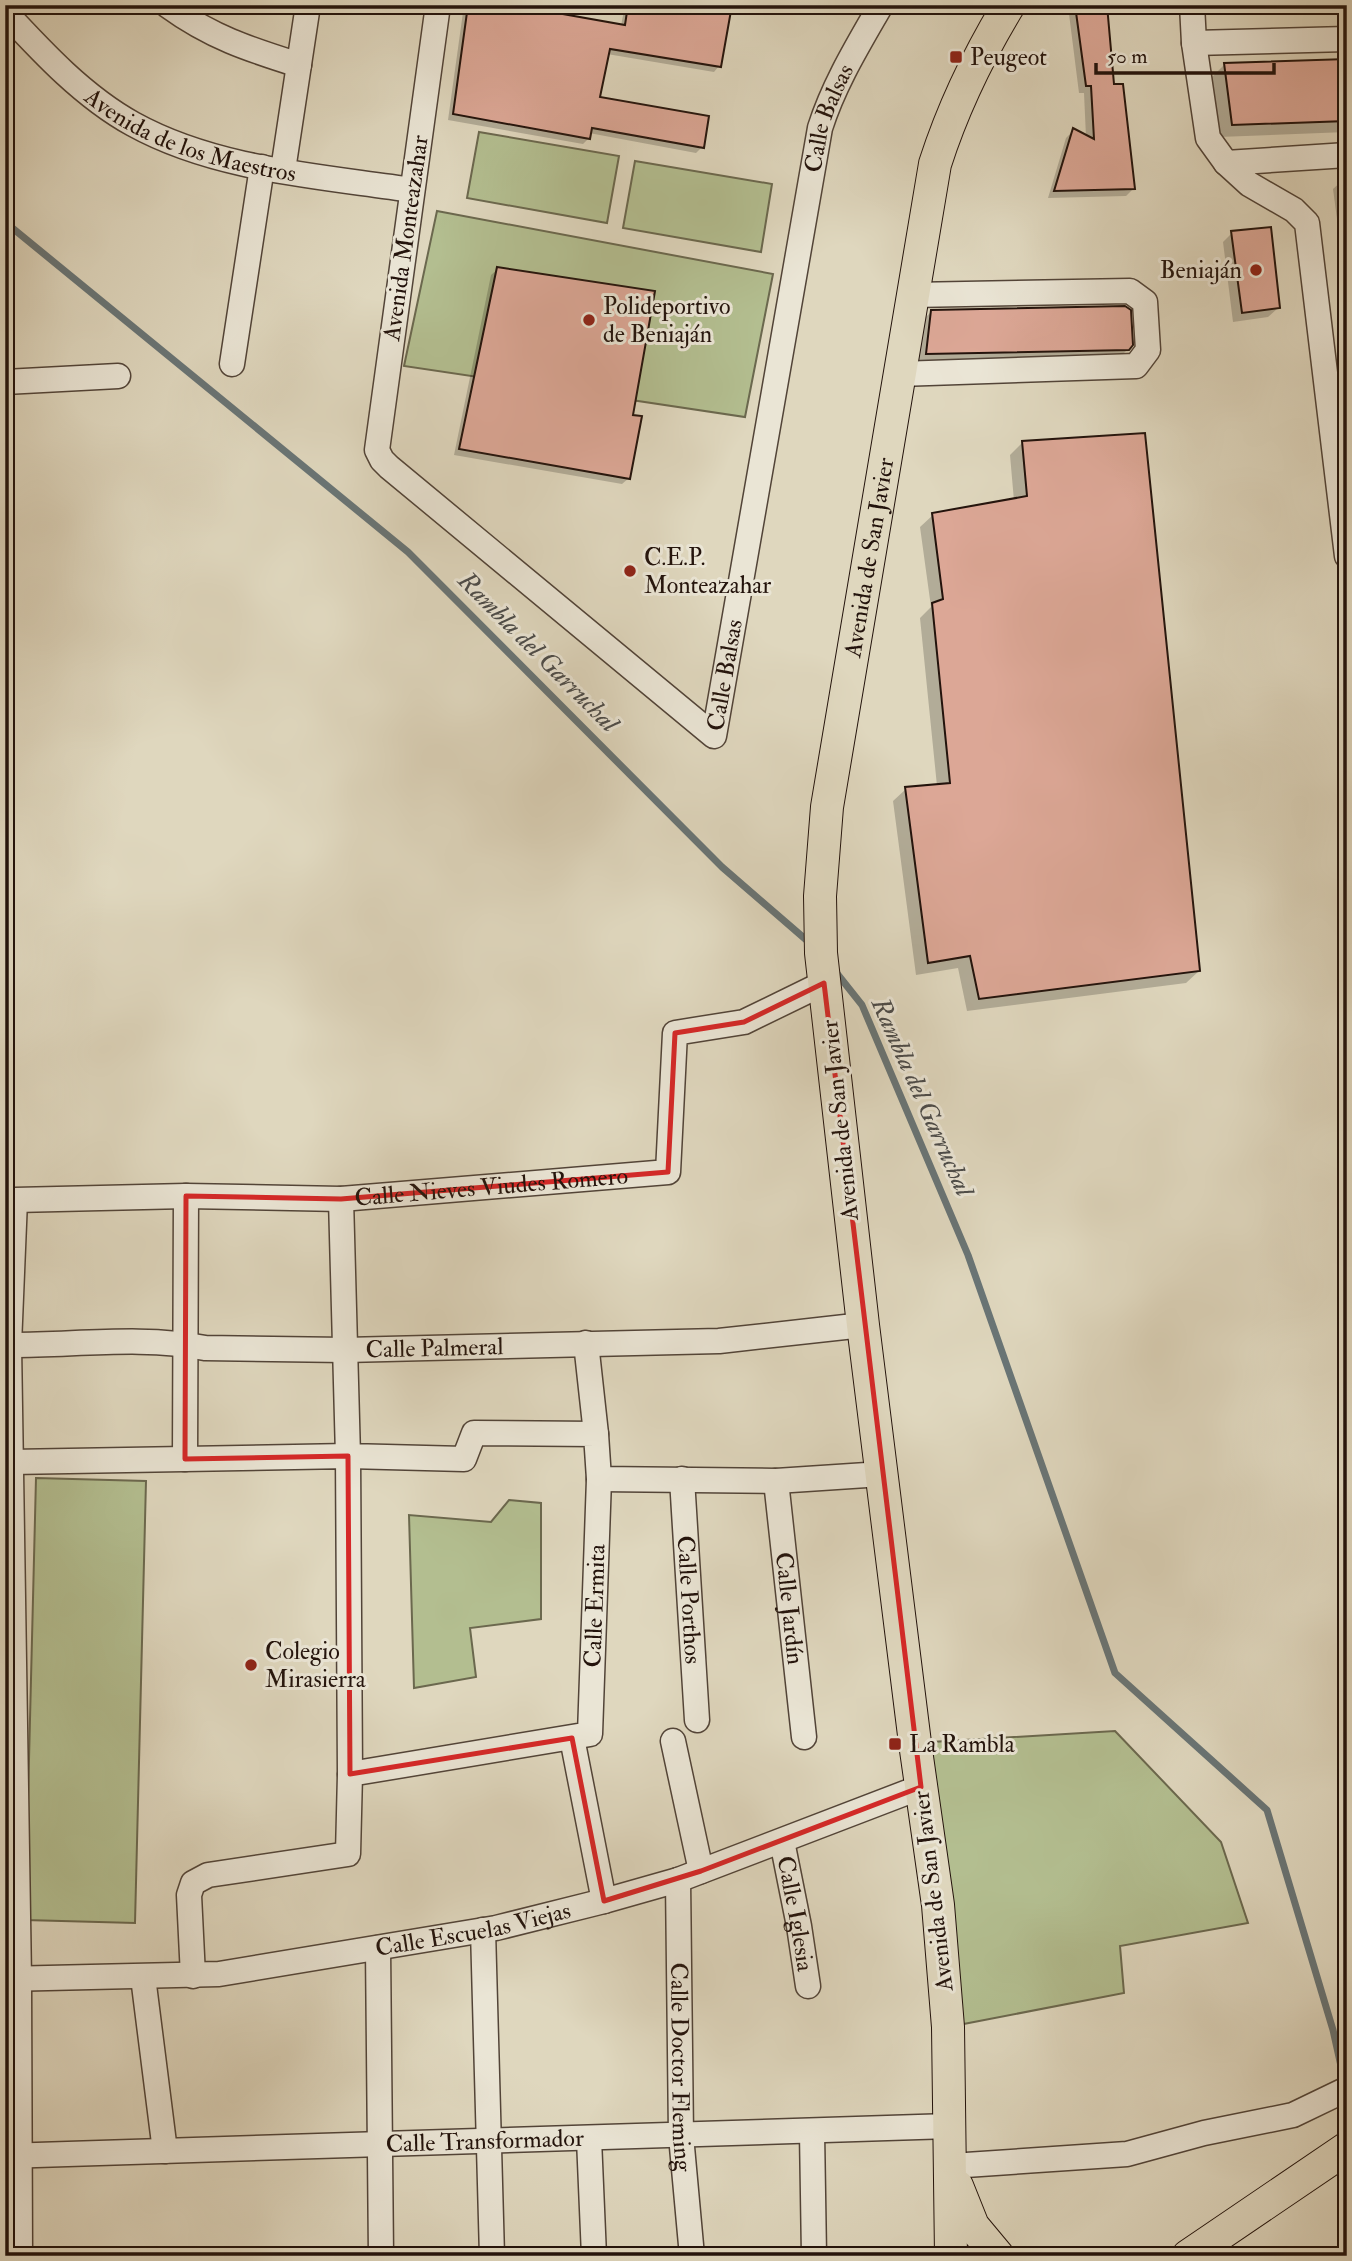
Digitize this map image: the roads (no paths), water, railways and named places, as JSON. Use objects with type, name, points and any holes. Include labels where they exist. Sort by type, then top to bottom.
[{"type":"main road","name":"Avenida de San Javier","points":[[951,2256],[950,2126],[939,1905],[921,1787],[863,1325],[824,983],[820,896],[827,807],[935,164],[944,133],[970,75],[1009,5]]},
{"type":"main road","points":[[1188,2256],[1347,2148]]},
{"type":"main road","points":[[951,2166],[960,2197],[973,2226],[998,2256]]},
{"type":"street","points":[[167,5],[189,21],[237,46],[299,65]]},
{"type":"street","points":[[232,363],[272,168],[299,65],[309,5]]},
{"type":"street","name":"Avenida Monteazahar","points":[[389,467],[377,450],[378,439],[438,5]]},
{"type":"street","name":"Calle Balsas","points":[[389,467],[714,736],[820,128],[828,102],[881,5]]},
{"type":"street","points":[[1192,5],[1194,43],[1208,138],[1226,163],[1249,184],[1294,210],[1307,223],[1347,556]]},
{"type":"street","name":"Avenida de los Maestros","points":[[5,12],[65,72],[108,108],[131,123],[187,148],[272,168],[412,190]]},
{"type":"street","points":[[1194,43],[1347,39]]},
{"type":"street","points":[[1226,163],[1347,155]]},
{"type":"street","points":[[899,374],[1136,366],[1148,350],[1145,302],[1130,291],[912,295]]},
{"type":"street","points":[[5,382],[118,376]]},
{"type":"street","name":"Calle Nieves Viudes Romero","points":[[7,1345],[15,1200],[186,1196],[341,1199],[668,1172],[675,1032],[744,1022],[824,983]]},
{"type":"street","points":[[184,1459],[186,1196]]},
{"type":"street","points":[[193,1976],[189,1895],[193,1883],[208,1875],[348,1854],[348,1456],[341,1199]]},
{"type":"street","name":"Calle Palmeral","points":[[7,1345],[184,1343],[205,1348],[345,1350],[719,1341],[863,1325]]},
{"type":"street","name":"Calle Ermita","points":[[586,1343],[599,1479],[581,1736],[604,1901]]},
{"type":"street","points":[[7,1345],[11,1462],[13,2156],[20,2256]]},
{"type":"street","points":[[11,1462],[348,1456],[464,1459],[474,1433],[596,1434]]},
{"type":"street","points":[[599,1479],[775,1480],[882,1474]]},
{"type":"street","name":"Calle Porthos","points":[[682,1479],[697,1720]]},
{"type":"street","name":"Calle Jardín","points":[[775,1480],[804,1737]]},
{"type":"street","points":[[350,1774],[581,1736]]},
{"type":"street","points":[[673,1741],[701,1871]]},
{"type":"street","name":"Calle Escuelas Viejas","points":[[12,1979],[219,1974],[483,1930],[678,1880],[921,1787]]},
{"type":"street","name":"Calle Iglesia","points":[[782,1841],[808,1986]]},
{"type":"street","name":"Calle Doctor Fleming","points":[[678,1880],[681,2136],[692,2256]]},
{"type":"street","points":[[483,1930],[492,2256]]},
{"type":"street","points":[[378,1948],[381,2256]]},
{"type":"street","points":[[143,1977],[165,2151]]},
{"type":"street","points":[[951,2166],[1127,2154],[1204,2133],[1293,2115],[1347,2089]]},
{"type":"street","name":"Calle Transformador","points":[[13,2156],[950,2126]]},
{"type":"street","points":[[812,2132],[814,2256]]},
{"type":"street","points":[[589,2139],[594,2256]]},
{"type":"waterway","name":"Rambla del Garruchal","points":[[5,222],[408,552],[722,867],[811,944]]},
{"type":"waterway","name":"Rambla del Garruchal","points":[[835,971],[862,1005],[968,1255],[1115,1673],[1267,1810],[1333,2030],[1345,2084]]},
{"type":"place","name":"Peugeot","points":[[956,57]]},
{"type":"place","name":"Beniaján","points":[[1256,270]]},
{"type":"place","name":"Polideportivo de Beniaján","points":[[589,320]]},
{"type":"place","name":"C.E.P. Monteazahar","points":[[630,571]]},
{"type":"place","name":"Colegio Mirasierra","points":[[251,1665]]},
{"type":"place","name":"La Rambla","points":[[895,1744]]}]
